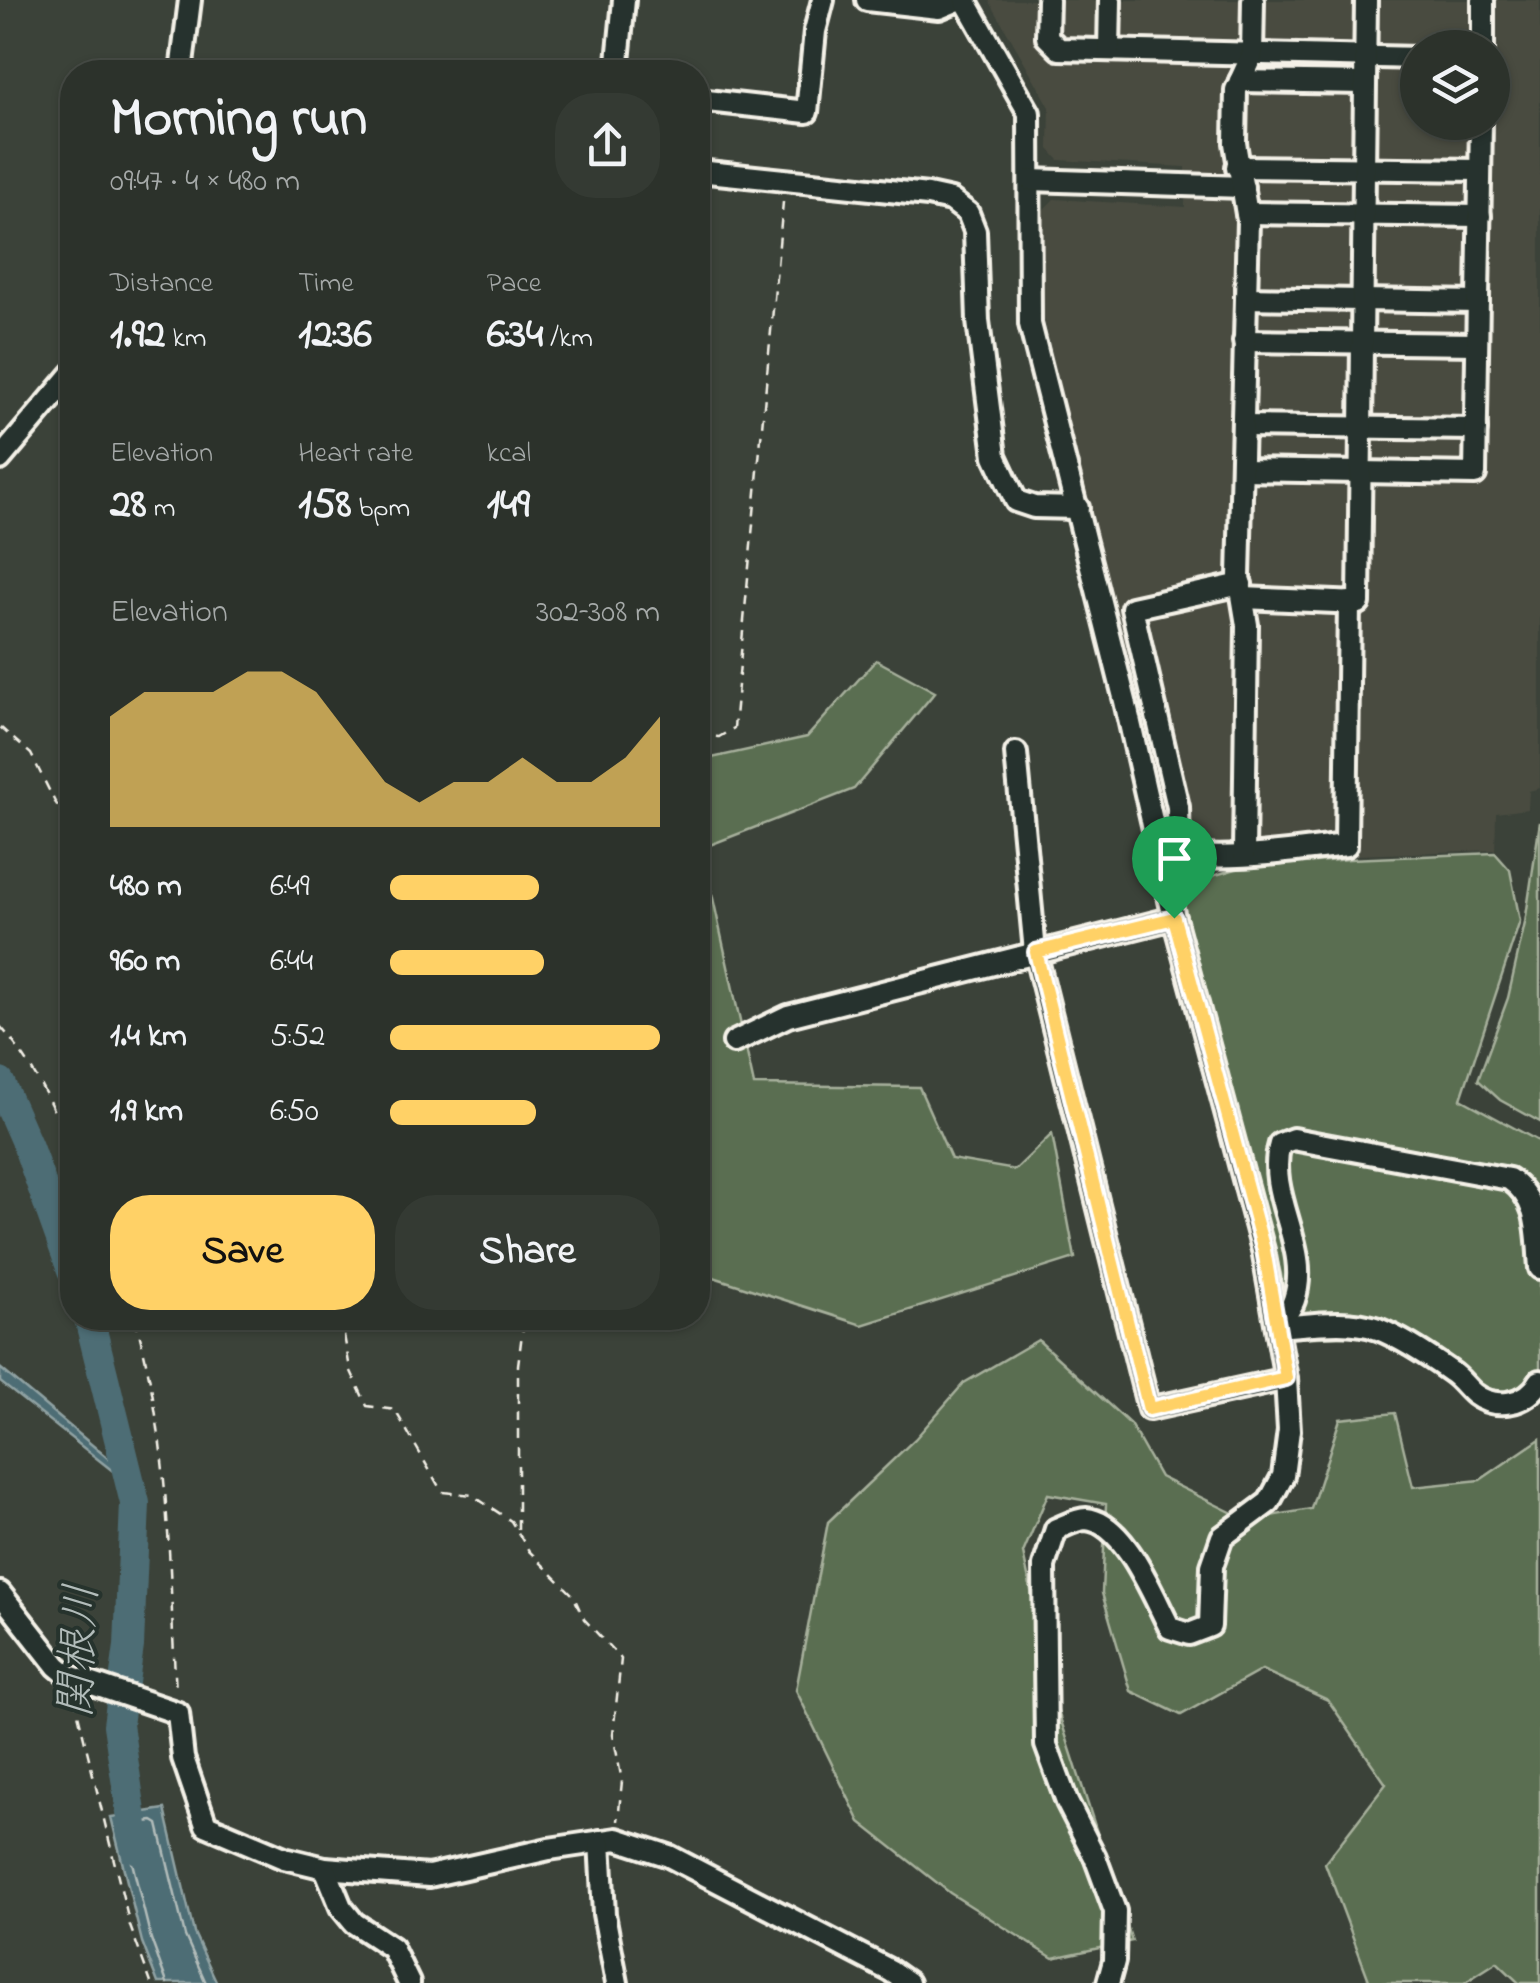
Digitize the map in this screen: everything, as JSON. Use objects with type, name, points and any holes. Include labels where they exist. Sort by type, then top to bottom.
[{"type":"street","points":[[182,60],[190,0]]},
{"type":"street","points":[[617,60],[624,0]]},
{"type":"street","points":[[710,101],[806,112],[815,31],[823,0]]},
{"type":"street","points":[[867,0],[939,8],[961,0],[1029,112],[1030,324],[1078,508],[1174,918],[1264,1250],[1286,1378],[1289,1430],[1283,1476],[1269,1502],[1222,1537],[1212,1566],[1210,1626],[1189,1634],[1170,1628],[1124,1543],[1104,1526],[1085,1519],[1056,1529],[1044,1566],[1046,1745],[1115,1911],[1114,1961],[1108,1983]]},
{"type":"street","points":[[1048,0],[1047,37],[1059,49],[1400,57]]},
{"type":"street","points":[[1109,50],[1110,0]]},
{"type":"street","points":[[1244,854],[1247,626],[1242,592],[1242,426],[1247,213],[1240,174],[1236,90],[1252,54],[1253,0]]},
{"type":"street","points":[[1348,602],[1346,846],[1244,854],[1179,852],[1178,807],[1132,608],[1242,592],[1348,602],[1358,603],[1366,0]]},
{"type":"street","points":[[1483,30],[1484,0]]},
{"type":"street","points":[[1240,81],[1365,83]]},
{"type":"street","points":[[1242,470],[1475,474],[1481,140]]},
{"type":"street","points":[[1030,180],[1364,168],[1480,170]]},
{"type":"street","points":[[710,171],[928,195],[951,200],[968,213],[975,231],[978,321],[1000,471],[1016,501],[1034,507],[1078,508]]},
{"type":"street","points":[[1247,213],[1480,216]]},
{"type":"street","points":[[1246,298],[1478,302]]},
{"type":"street","points":[[1244,340],[1477,344]]},
{"type":"street","points":[[0,459],[60,388]]},
{"type":"street","points":[[1242,426],[1476,429]]},
{"type":"street","points":[[1016,752],[1036,952],[1149,1409],[1286,1378]]},
{"type":"street","points":[[734,1042],[788,1016],[1174,918]]},
{"type":"street","points":[[1278,1327],[1294,1302],[1298,1281],[1291,1228],[1274,1163],[1280,1144],[1293,1138],[1510,1179],[1526,1190],[1533,1205],[1540,1268]]},
{"type":"street","points":[[1278,1327],[1328,1323],[1376,1328],[1454,1374],[1477,1397],[1494,1404],[1512,1403],[1538,1387],[1540,1381]]},
{"type":"street","points":[[0,1593],[57,1666],[73,1677],[175,1712],[183,1758],[206,1825],[284,1858],[325,1868],[430,1876],[608,1840],[669,1856],[892,1971],[908,1983]]},
{"type":"street","points":[[608,1840],[604,1914],[617,1983]]},
{"type":"street","points":[[325,1868],[341,1907],[354,1923],[392,1948],[409,1983]]},
{"type":"path","points":[[710,737],[719,737],[734,728],[784,180]]},
{"type":"path","points":[[0,727],[31,754],[60,808]]},
{"type":"path","points":[[0,1026],[18,1046],[60,1124]]},
{"type":"path","points":[[137,1330],[164,1451],[172,1550],[175,1712]]},
{"type":"path","points":[[344,1330],[350,1368],[367,1406],[395,1410],[442,1492],[472,1495],[511,1521],[530,1551],[573,1595],[584,1619],[621,1659],[614,1734],[622,1781],[608,1840]]},
{"type":"path","points":[[518,1531],[518,1366],[522,1330]]},
{"type":"path","points":[[73,1677],[130,1926],[151,1983]]},
{"type":"shaded area","points":[[989,0],[1540,0],[1540,788],[1529,791],[1528,809],[1496,813],[1495,850],[1354,855],[1235,865],[1173,877],[1043,314],[1042,211],[1054,199],[1185,207],[1186,167],[1059,160],[1049,149],[1050,107]]},
{"type":"green space","points":[[876,660],[935,692],[854,789],[710,845],[710,758],[807,737]]},
{"type":"green space","points":[[1540,822],[1540,1122],[1500,1100],[1478,1080],[1508,998],[1525,923]]},
{"type":"green space","points":[[1495,853],[1510,870],[1520,921],[1461,1099],[1540,1142],[1540,1393],[1498,1411],[1466,1400],[1447,1380],[1375,1335],[1289,1338],[1281,1274],[1178,886],[1236,869],[1349,859]]},
{"type":"green space","points":[[710,884],[754,1085],[919,1087],[951,1159],[1015,1170],[1052,1134],[1075,1258],[862,1325],[710,1276]]},
{"type":"green space","points":[[1038,1340],[1130,1424],[1160,1477],[1247,1520],[1311,1509],[1340,1419],[1395,1413],[1413,1487],[1480,1480],[1540,1439],[1540,1983],[1519,1983],[1497,1962],[1464,1983],[1370,1983],[1325,1863],[1386,1784],[1328,1700],[1262,1670],[1181,1715],[1131,1691],[1102,1593],[1106,1504],[1048,1494],[1023,1553],[1055,1702],[1132,1941],[1053,1958],[950,1893],[860,1822],[796,1690],[828,1522],[915,1439],[964,1383]]},
{"type":"water","points":[[0,1368],[134,1480],[123,1479],[0,1382]]},
{"type":"water","points":[[165,1809],[194,1933],[217,1983],[158,1983],[142,1942],[111,1817]]},
{"type":"waterway","name":"関根川","points":[[0,1083],[60,1236]]},
{"type":"waterway","name":"関根川","points":[[92,1330],[135,1503],[129,1646],[118,1725],[135,1839],[140,1850]]},
{"type":"route","points":[[1174,918],[1264,1250],[1286,1378],[1149,1409],[1036,952],[1174,918]]}]
